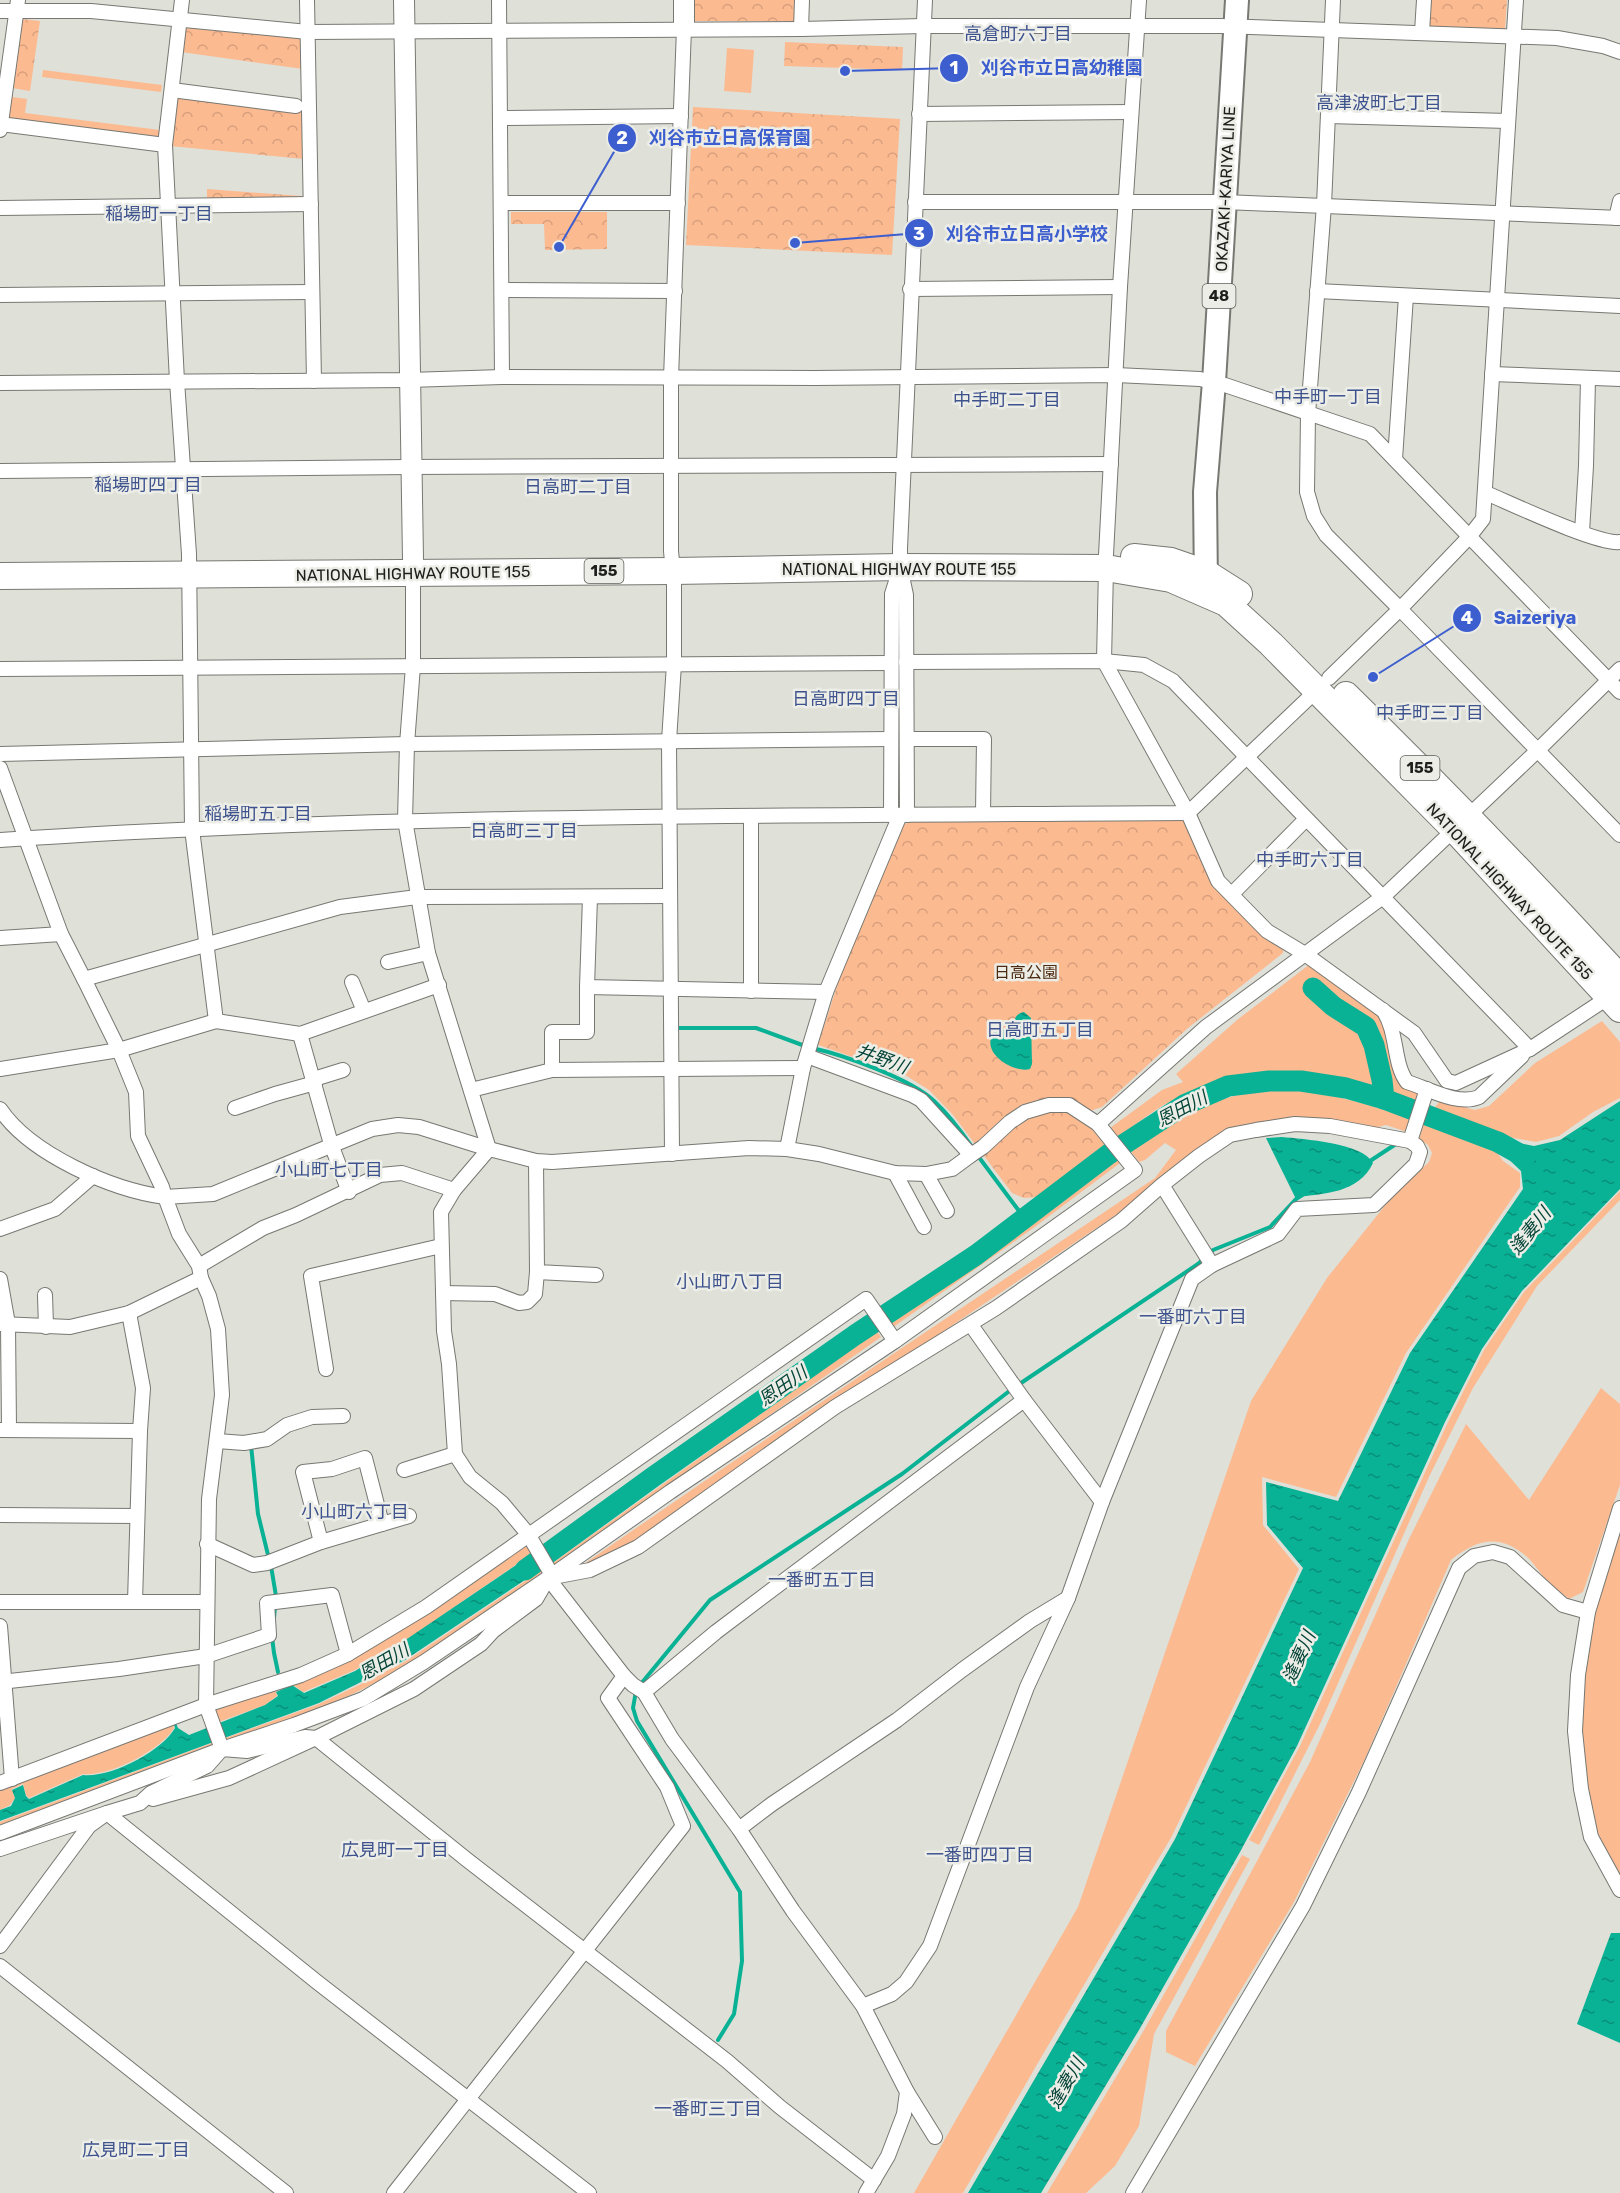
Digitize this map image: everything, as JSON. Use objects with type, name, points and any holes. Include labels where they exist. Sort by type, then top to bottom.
[{"type":"highway","name":"NATIONAL HIGHWAY ROUTE 155","points":[[0,576],[395,561],[413,565],[1171,561],[1206,583],[1246,598],[1323,684],[1461,823],[1541,891],[1616,997]]},
{"type":"highway","name":"NATIONAL HIGHWAY ROUTE 155","points":[[0,563],[189,568]]},
{"type":"main road","name":"OKAZAKI-KARIYA LINE","points":[[1206,583],[1205,492],[1214,382],[1236,0]]},
{"type":"street","points":[[182,0],[165,145],[189,568],[192,829],[216,1021]]},
{"type":"street","points":[[308,0],[314,381]]},
{"type":"street","points":[[404,0],[413,565],[413,666],[407,744],[405,820],[428,953],[489,1149]]},
{"type":"street","points":[[499,0],[502,377]]},
{"type":"street","points":[[672,1154],[669,741],[674,664],[670,467],[684,0]]},
{"type":"street","points":[[801,29],[802,0]]},
{"type":"street","points":[[900,815],[891,739],[892,594],[900,562],[910,289],[925,0]]},
{"type":"street","points":[[1139,0],[1120,287],[1106,561],[1104,661],[1188,813],[1218,881],[1267,931],[1305,954],[1414,1033],[1447,1081],[1456,1083],[1530,1048],[1616,997]]},
{"type":"street","points":[[1334,0],[1324,205],[1308,414],[1307,492],[1314,516],[1326,535],[1620,835]]},
{"type":"street","points":[[1422,32],[1424,0]]},
{"type":"street","points":[[0,840],[405,820],[1188,813],[1400,609],[1469,537],[1483,519],[1516,0]]},
{"type":"street","points":[[17,5],[0,126],[165,145]]},
{"type":"street","points":[[0,11],[17,5],[308,32],[801,29],[923,26],[1235,26],[1557,38],[1603,46],[1620,52]]},
{"type":"street","points":[[172,90],[296,105]]},
{"type":"street","points":[[919,114],[1131,112]]},
{"type":"street","points":[[500,118],[681,116]]},
{"type":"street","points":[[1328,116],[1508,121]]},
{"type":"street","points":[[915,202],[1224,202],[1501,211],[1618,218],[1620,201]]},
{"type":"street","points":[[501,203],[678,203]]},
{"type":"street","points":[[0,208],[311,204]]},
{"type":"street","points":[[910,289],[1120,287]]},
{"type":"street","points":[[502,290],[675,291]]},
{"type":"street","points":[[1317,291],[1406,297],[1497,298],[1620,306]]},
{"type":"street","points":[[0,295],[312,292]]},
{"type":"street","points":[[1395,459],[1406,297]]},
{"type":"street","points":[[1492,374],[1620,379]]},
{"type":"street","points":[[0,383],[409,380],[502,377],[1116,375],[1214,382],[1370,434],[1620,692]]},
{"type":"street","points":[[1582,532],[1588,379]]},
{"type":"street","points":[[0,471],[1111,464]]},
{"type":"street","points":[[1486,493],[1612,543],[1620,542]]},
{"type":"street","points":[[787,1149],[807,1054],[826,992],[900,815],[907,739],[906,592],[900,562]]},
{"type":"street","points":[[906,662],[1104,661],[1144,664],[1173,681],[1530,1048]]},
{"type":"street","points":[[0,669],[891,663]]},
{"type":"street","points":[[1101,1128],[1206,1026],[1384,896],[1610,682],[1620,669]]},
{"type":"street","points":[[0,754],[407,744],[891,739]]},
{"type":"street","points":[[907,739],[984,739],[983,814]]},
{"type":"street","points":[[0,768],[61,934],[119,1050],[136,1092],[138,1136],[162,1187],[178,1234],[200,1272],[218,1329],[222,1395],[209,1499],[206,1706],[222,1749]]},
{"type":"street","points":[[751,816],[752,991]]},
{"type":"street","points":[[1232,894],[1306,819]]},
{"type":"street","points":[[84,979],[340,907],[417,897],[670,896]]},
{"type":"street","points":[[552,1070],[552,1032],[587,1032],[590,897]]},
{"type":"street","points":[[0,938],[61,934]]},
{"type":"street","points":[[388,962],[428,953]]},
{"type":"street","points":[[352,982],[364,1011]]},
{"type":"street","points":[[0,1069],[119,1050],[216,1021],[300,1034],[439,985]]},
{"type":"street","points":[[587,987],[826,992]]},
{"type":"street","points":[[1383,1009],[1394,1037],[1402,1076],[1407,1082],[1460,1100],[1472,1100],[1479,1097],[1530,1048]]},
{"type":"street","points":[[300,1034],[332,1144],[349,1192]]},
{"type":"street","points":[[471,1090],[552,1070],[672,1068],[807,1054],[921,1100],[974,1153]]},
{"type":"street","points":[[235,1108],[343,1070]]},
{"type":"street","points":[[1410,1141],[1427,1089]]},
{"type":"street","points":[[0,1109],[24,1136],[93,1176],[146,1194],[165,1197],[213,1194],[372,1129],[398,1125],[419,1126],[489,1149],[536,1161],[552,1162],[749,1148],[787,1149],[819,1154],[895,1173],[926,1174],[952,1169],[1025,1112],[1049,1106],[1069,1105],[1101,1128],[1135,1170],[895,1341],[670,1492],[424,1662],[363,1699],[222,1749],[0,1833]]},
{"type":"street","points":[[0,1849],[106,1813],[229,1778],[414,1689],[481,1644],[493,1631],[536,1599],[550,1577],[590,1570],[638,1547],[835,1407],[971,1325],[1121,1221],[1162,1185],[1230,1135],[1295,1124],[1330,1126],[1410,1141],[1417,1146],[1420,1152],[1416,1164],[1374,1206],[1297,1209],[1278,1234],[1211,1264],[1192,1279],[1102,1502],[1068,1598],[1027,1687],[930,1946],[906,1982],[892,1994],[863,2006]]},
{"type":"street","points":[[489,1149],[454,1190],[441,1212],[443,1293],[455,1454],[470,1477],[502,1503],[528,1534],[550,1577],[636,1686],[863,2006],[934,2137]]},
{"type":"street","points":[[443,1293],[495,1294],[519,1303],[527,1302],[535,1294],[537,1272],[536,1161]]},
{"type":"street","points":[[4,1324],[70,1327],[129,1313],[200,1272],[263,1228],[349,1192],[380,1175],[402,1173],[454,1190]]},
{"type":"street","points":[[895,1173],[924,1227]]},
{"type":"street","points":[[926,1174],[947,1211]]},
{"type":"street","points":[[0,1229],[55,1209],[93,1176]]},
{"type":"street","points":[[1162,1185],[1211,1264]]},
{"type":"street","points":[[326,1369],[311,1276],[441,1246]]},
{"type":"street","points":[[537,1272],[596,1275]]},
{"type":"street","points":[[0,1279],[4,1324],[4,1429],[140,1431]]},
{"type":"street","points":[[45,1295],[46,1327]]},
{"type":"street","points":[[0,1626],[6,1781],[206,1706],[301,1675],[348,1654],[426,1607],[866,1299],[895,1341]]},
{"type":"street","points":[[129,1313],[143,1388],[136,1516],[135,1602]]},
{"type":"street","points":[[971,1325],[1010,1381],[1102,1502]]},
{"type":"street","points":[[394,2193],[682,1826],[667,1787],[608,1698],[636,1686],[716,1632],[1022,1397]]},
{"type":"street","points":[[217,1441],[244,1443],[267,1439],[287,1425],[312,1417],[343,1416]]},
{"type":"street","points":[[404,1470],[455,1454]]},
{"type":"street","points":[[321,1542],[303,1472],[332,1469],[365,1458],[382,1524]]},
{"type":"street","points":[[1620,1508],[1588,1612],[1578,1675],[1575,1731],[1581,1789],[1591,1837],[1620,1890]]},
{"type":"street","points":[[0,1515],[136,1516]]},
{"type":"street","points":[[207,1544],[253,1565],[272,1561],[321,1542],[409,1516]]},
{"type":"street","points":[[1133,2193],[1303,1906],[1359,1792],[1459,1568],[1474,1556],[1493,1552],[1510,1557],[1563,1605],[1588,1612]]},
{"type":"street","points":[[2,1682],[119,1669],[206,1656],[269,1635],[267,1603],[332,1595],[348,1654]]},
{"type":"street","points":[[739,1830],[782,1797],[897,1720],[1030,1621],[1068,1598]]},
{"type":"street","points":[[0,1602],[206,1602]]},
{"type":"street","points":[[222,1749],[247,1751],[305,1737],[316,1738],[466,1859],[727,2061],[780,2107],[874,2180]]},
{"type":"street","points":[[140,1803],[152,1793],[207,1766],[222,1749]]},
{"type":"street","points":[[0,1946],[89,1826],[106,1813]]},
{"type":"street","points":[[106,1813],[317,1982],[589,2193]]},
{"type":"street","points":[[0,1966],[286,2193]]},
{"type":"street","points":[[866,2193],[888,2156],[904,2114],[908,2092]]},
{"type":"green space","points":[[691,0],[795,0],[795,21],[690,21]]},
{"type":"green space","points":[[1431,0],[1507,0],[1505,29],[1429,26]]},
{"type":"green space","points":[[22,19],[40,21],[30,91],[12,88]]},
{"type":"green space","points":[[187,28],[299,38],[303,42],[303,69],[181,52],[183,32]]},
{"type":"green space","points":[[785,42],[903,47],[902,70],[784,66]]},
{"type":"green space","points":[[727,48],[754,50],[751,93],[724,91]]},
{"type":"green space","points":[[43,70],[162,85],[161,92],[42,77]]},
{"type":"green space","points":[[177,95],[304,111],[304,159],[170,146]]},
{"type":"green space","points":[[12,97],[27,99],[25,113],[160,130],[159,139],[9,119]]},
{"type":"green space","points":[[693,107],[900,119],[892,255],[686,245]]},
{"type":"green space","points":[[207,189],[301,196],[301,200],[207,200]]},
{"type":"green space","points":[[511,212],[607,212],[607,249],[545,250],[544,224],[511,224]]},
{"type":"green space","name":"日高公園","points":[[1183,820],[1211,883],[1264,936],[1284,945],[1283,953],[1188,1028],[1102,1107],[1090,1111],[1110,1145],[1037,1197],[1024,1198],[1012,1193],[953,1115],[929,1090],[905,1075],[818,1045],[846,958],[903,825],[909,822]]},
{"type":"green space","points":[[1310,964],[1377,1010],[1387,1025],[1400,1083],[1421,1092],[1418,1102],[1397,1096],[1390,1087],[1376,1031],[1367,1018],[1312,979],[1307,988],[1360,1027],[1371,1046],[1379,1090],[1341,1078],[1290,1072],[1224,1080],[1182,1096],[1156,1110],[1117,1138],[1110,1128],[1162,1090],[1183,1082],[1176,1074],[1237,1020]]},
{"type":"green space","points":[[1602,1021],[1620,1042],[1620,1098],[1593,1112],[1559,1136],[1536,1142],[1491,1134],[1432,1111],[1440,1101],[1475,1110],[1489,1106],[1535,1063]]},
{"type":"green space","points":[[1278,1089],[1346,1099],[1411,1119],[1407,1132],[1386,1125],[1370,1129],[1329,1122],[1229,1133],[1150,1192],[807,1423],[641,1539],[565,1577],[1155,1178],[1176,1150],[1165,1143],[1145,1160],[1139,1162],[1130,1150],[1166,1126],[1200,1108],[1235,1096]]},
{"type":"green space","points":[[1425,1121],[1492,1145],[1503,1161],[1520,1173],[1520,1187],[1406,1353],[1336,1497],[1262,1477],[1263,1525],[1299,1569],[1172,1836],[963,2193],[914,2193],[1078,1907],[1251,1401],[1327,1278],[1391,1198],[1429,1162],[1432,1153],[1428,1145],[1419,1139]]},
{"type":"green space","points":[[1115,1157],[1120,1163],[1032,1229],[892,1328],[888,1322],[1029,1224]]},
{"type":"green space","points":[[1620,1191],[1620,1200],[1537,1286],[1473,1388],[1429,1477],[1320,1724],[1259,1845],[1249,1840],[1300,1746],[1448,1422],[1484,1350],[1524,1292]]},
{"type":"green space","points":[[877,1331],[881,1337],[552,1568],[550,1565]]},
{"type":"green space","points":[[1601,1388],[1620,1404],[1620,1485],[1583,1592],[1569,1599],[1547,1581],[1526,1556],[1506,1544],[1488,1542],[1479,1544],[1451,1560],[1364,1761],[1294,1902],[1195,2066],[1166,2052],[1166,2031],[1310,1762],[1409,1539],[1466,1424],[1529,1500]]},
{"type":"green space","points":[[1620,1528],[1620,1878],[1595,1826],[1589,1807],[1583,1772],[1581,1730],[1583,1688],[1590,1636]]},
{"type":"green space","points":[[526,1540],[533,1553],[412,1636],[355,1670],[303,1692],[292,1684],[276,1691],[277,1696],[265,1705],[216,1723],[211,1708],[289,1681]]},
{"type":"green space","points":[[543,1569],[546,1572],[480,1618],[389,1676],[331,1704],[224,1742],[223,1739],[319,1704],[406,1661]]},
{"type":"green space","points":[[172,1723],[174,1728],[158,1745],[120,1767],[94,1774],[83,1774],[29,1798],[23,1784],[12,1789],[15,1798],[10,1805],[0,1810],[0,1788]]},
{"type":"green space","points":[[215,1742],[217,1745],[0,1826],[0,1822]]},
{"type":"green space","points":[[1242,1855],[1250,1859],[1154,2034],[1139,2126],[1115,2166],[1086,2193],[1047,2193],[1144,2030]]},
{"type":"water","points":[[1024,1012],[1031,1018],[1032,1064],[1030,1069],[1014,1068],[1005,1063],[998,1058],[990,1044],[992,1036],[999,1028],[1012,1033],[1017,1015]]},
{"type":"water","name":"逢妻川","points":[[1620,1101],[1620,1189],[1522,1291],[1482,1349],[1445,1422],[1297,1746],[1139,2030],[1041,2193],[968,2193],[1175,1839],[1303,1568],[1267,1525],[1266,1482],[1338,1501],[1410,1353],[1523,1189],[1521,1171],[1498,1149],[1504,1140],[1534,1146],[1560,1140]]},
{"type":"water","points":[[1282,1137],[1332,1143],[1358,1151],[1373,1163],[1359,1181],[1350,1186],[1329,1193],[1295,1197],[1266,1138]]},
{"type":"water","points":[[534,1553],[543,1568],[405,1660],[319,1703],[0,1821],[0,1810],[11,1806],[15,1798],[12,1790],[23,1785],[29,1799],[83,1775],[94,1775],[121,1768],[148,1754],[159,1745],[175,1728],[173,1722],[175,1721],[178,1728],[189,1735],[265,1705],[278,1696],[276,1692],[292,1685],[304,1693],[355,1671],[398,1645]]},
{"type":"water","points":[[1611,1933],[1620,1933],[1620,2043],[1577,2024]]},
{"type":"waterway","points":[[1313,988],[1333,1006],[1366,1027],[1374,1045],[1384,1099]]},
{"type":"waterway","name":"井野川","points":[[675,1028],[756,1028],[805,1046]]},
{"type":"waterway","name":"井野川","points":[[812,1048],[841,1056],[910,1084],[944,1111],[972,1147]]},
{"type":"waterway","name":"恩田川","points":[[525,1570],[855,1335],[976,1255],[1109,1154],[1184,1105],[1228,1086],[1269,1081],[1301,1081],[1346,1088],[1384,1099],[1498,1142],[1525,1157]]},
{"type":"waterway","points":[[1370,1161],[1399,1142]]},
{"type":"waterway","name":"井野川","points":[[978,1156],[1025,1219]]},
{"type":"waterway","points":[[1018,1385],[1198,1264],[1213,1250],[1270,1227],[1296,1199],[1304,1194]]},
{"type":"waterway","points":[[640,1685],[710,1600],[902,1474],[1012,1389]]},
{"type":"waterway","points":[[251,1445],[258,1514],[269,1559]]},
{"type":"waterway","points":[[271,1566],[276,1596],[274,1618]]},
{"type":"waterway","points":[[272,1637],[278,1672]]},
{"type":"waterway","points":[[636,1691],[633,1708],[637,1721],[740,1892],[742,1961],[734,2014],[718,2040]]},
{"type":"place","name":"刈谷市立日高幼稚園","points":[[845,71]]},
{"type":"place","name":"刈谷市立日高小学校","points":[[795,243]]},
{"type":"place","name":"刈谷市立日高保育園","points":[[559,247]]},
{"type":"place","name":"Saizeriya","points":[[1373,677]]},
{"type":"district","name":"高倉町六丁目","points":[[1018,34]]},
{"type":"district","name":"高津波町七丁目","points":[[1379,103]]},
{"type":"district","name":"稲場町一丁目","points":[[159,214]]},
{"type":"district","name":"中手町一丁目","points":[[1328,397]]},
{"type":"district","name":"中手町二丁目","points":[[1007,400]]},
{"type":"district","name":"稲場町四丁目","points":[[148,485]]},
{"type":"district","name":"日高町二丁目","points":[[578,487]]},
{"type":"district","name":"日高町四丁目","points":[[846,699]]},
{"type":"district","name":"中手町三丁目","points":[[1430,713]]},
{"type":"district","name":"稲場町五丁目","points":[[258,814]]},
{"type":"district","name":"日高町三丁目","points":[[524,831]]},
{"type":"district","name":"中手町六丁目","points":[[1310,860]]},
{"type":"district","name":"日高町五丁目","points":[[1040,1030]]},
{"type":"district","name":"小山町七丁目","points":[[329,1170]]},
{"type":"district","name":"小山町八丁目","points":[[730,1282]]},
{"type":"district","name":"一番町六丁目","points":[[1193,1317]]},
{"type":"district","name":"小山町六丁目","points":[[355,1512]]},
{"type":"district","name":"一番町五丁目","points":[[822,1580]]},
{"type":"district","name":"広見町一丁目","points":[[395,1850]]},
{"type":"district","name":"一番町四丁目","points":[[980,1855]]},
{"type":"district","name":"一番町三丁目","points":[[708,2109]]},
{"type":"district","name":"広見町二丁目","points":[[136,2150]]}]
